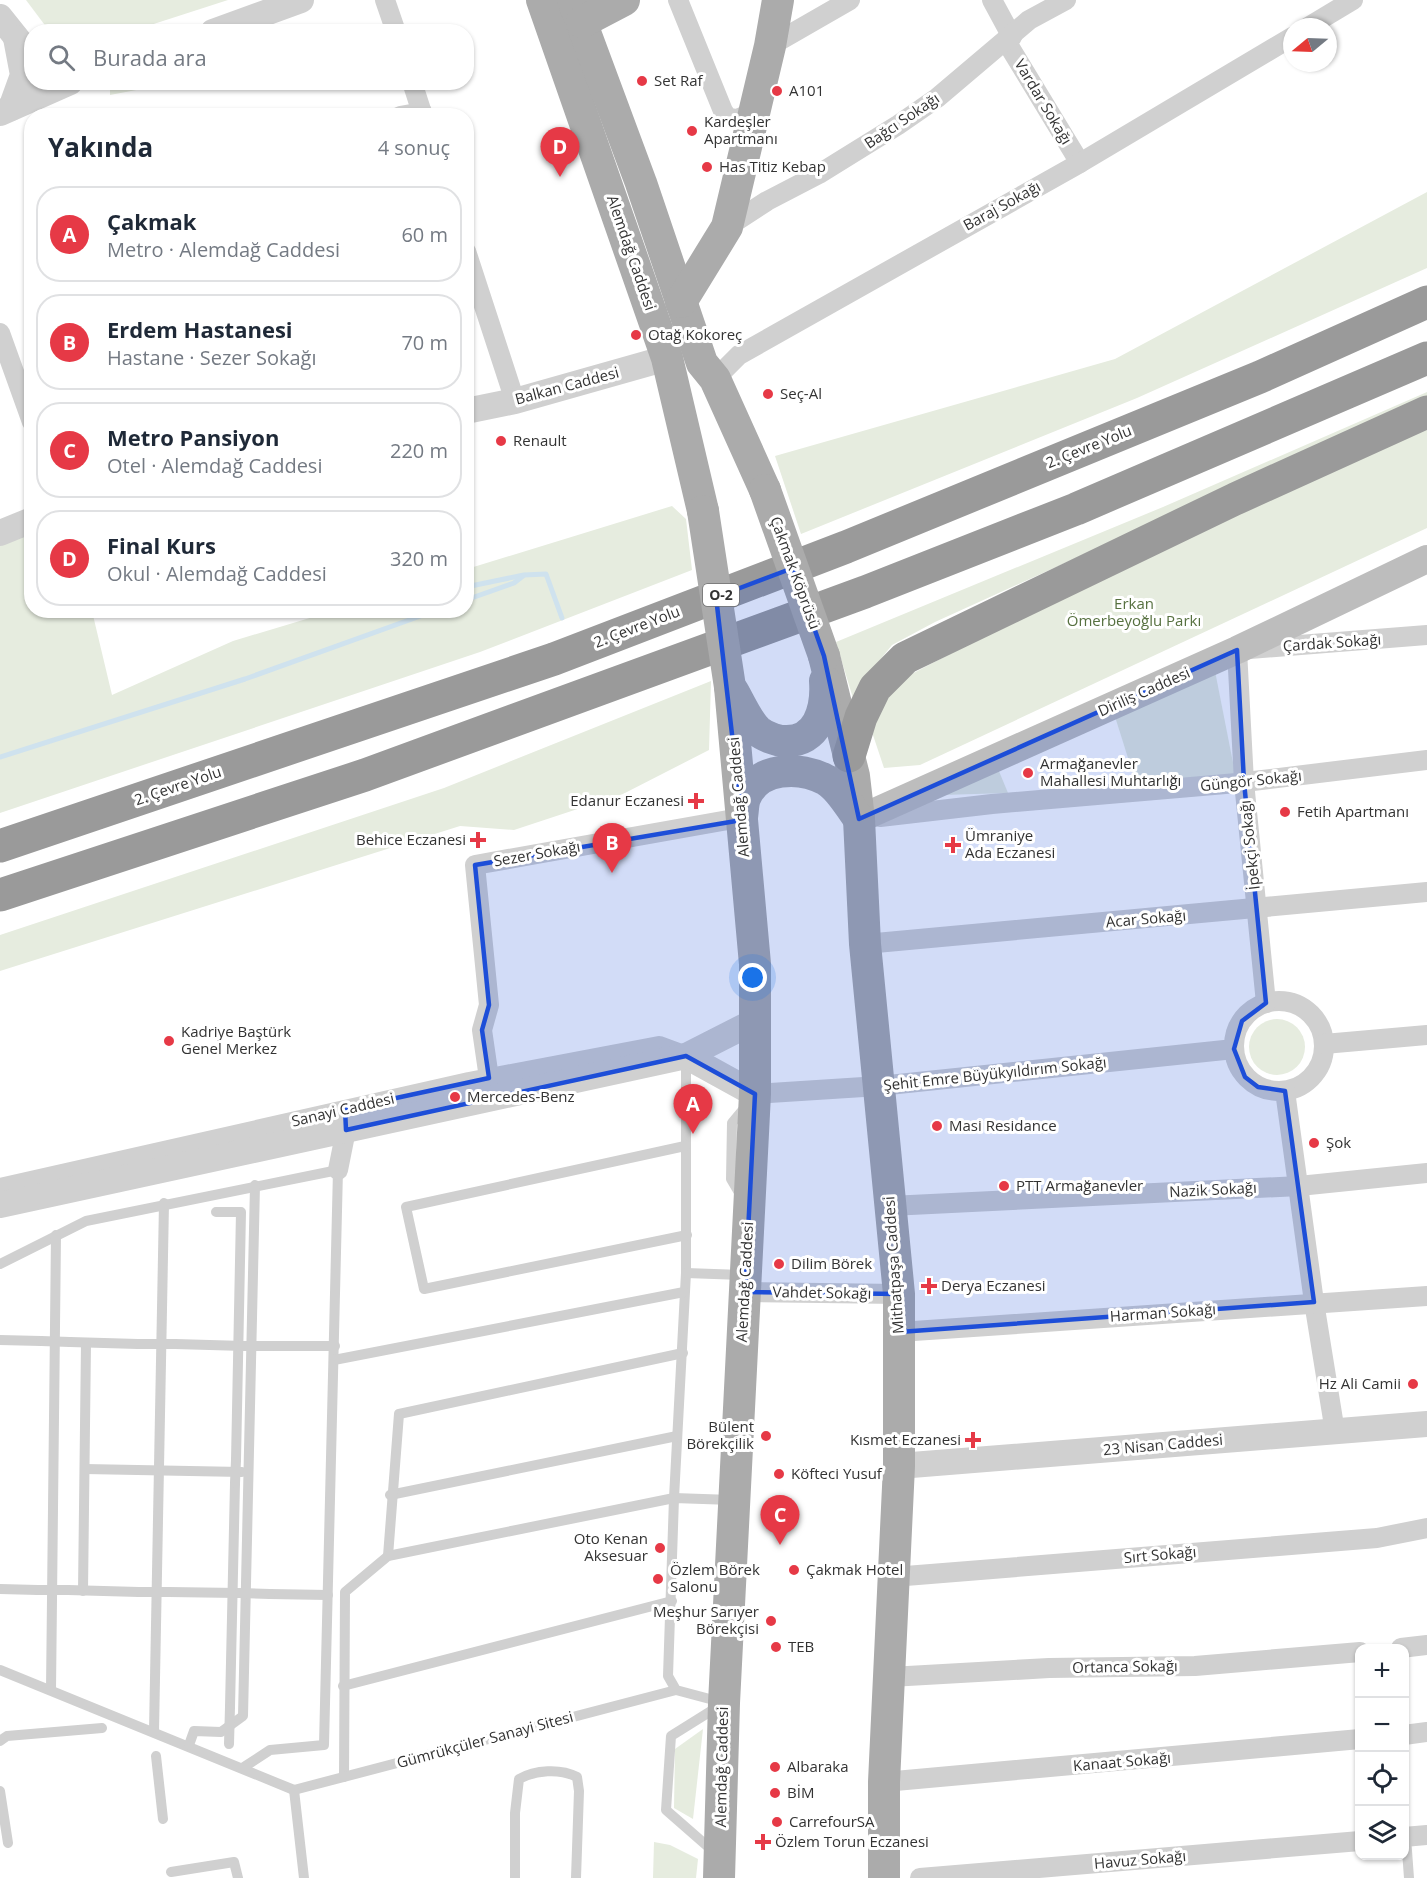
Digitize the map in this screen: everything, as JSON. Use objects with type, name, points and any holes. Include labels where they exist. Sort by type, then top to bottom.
[{"type":"highway","name":"2. Çevre Yolu","points":[[0,846],[554,659],[846,548],[1260,377],[1427,302]]},
{"type":"highway","points":[[0,895],[365,775],[865,592],[1076,509],[1427,358]]},
{"type":"highway","points":[[849,756],[861,717],[875,688],[905,657],[1235,499],[1427,412]]},
{"type":"main road","name":"Alemdağ Caddesi","points":[[542,0],[667,358],[703,511],[730,687],[755,964],[755,1094],[724,1703],[722,1871]]},
{"type":"main road","points":[[624,0],[578,11],[702,363],[715,379]]},
{"type":"main road","points":[[681,302],[727,227],[770,46],[778,0]]},
{"type":"main road","name":"Çakmak Köprüsü","points":[[715,379],[765,490],[824,656]]},
{"type":"main road","name":"Diriliş Caddesi","points":[[859,819],[1237,650],[1427,559]]},
{"type":"main road","points":[[730,687],[758,731],[778,741],[795,742],[809,736],[823,714],[826,695],[824,656]]},
{"type":"main road","name":"Mithatpaşa Caddesi","points":[[824,656],[849,756],[859,819],[866,944],[898,1294],[899,1466],[884,1782],[884,1878]]},
{"type":"main road","points":[[742,820],[745,798],[757,782],[772,773],[792,770],[826,780],[837,789],[859,819]]},
{"type":"street","points":[[235,24],[302,0]]},
{"type":"street","points":[[386,0],[394,24]]},
{"type":"street","points":[[678,0],[723,111],[728,118],[737,119],[754,112]]},
{"type":"street","points":[[770,46],[850,0]]},
{"type":"street","name":"Vardar Sokağı","points":[[992,0],[1009,39],[1080,163]]},
{"type":"street","name":"Bağcı Sokağı","points":[[727,227],[767,201],[819,174],[898,125],[937,98],[1029,20],[1066,0]]},
{"type":"street","points":[[1323,18],[1353,0]]},
{"type":"street","points":[[0,17],[24,47],[23,75],[6,110]]},
{"type":"street","name":"Baraj Sokağı","points":[[715,379],[739,355],[1080,163],[1283,42]]},
{"type":"street","points":[[6,110],[52,90]]},
{"type":"street","points":[[414,90],[420,108]]},
{"type":"street","points":[[474,275],[515,401]]},
{"type":"street","points":[[0,333],[24,400]]},
{"type":"street","name":"Balkan Caddesi","points":[[474,409],[515,401],[667,358]]},
{"type":"street","points":[[0,534],[24,524]]},
{"type":"street","name":"Çardak Sokağı","points":[[1237,650],[1427,635]]},
{"type":"street","name":"İpekçi Sokağı","points":[[1237,650],[1244,783],[1266,1003]]},
{"type":"street","name":"Güngör Sokağı","points":[[859,819],[992,804],[1244,783],[1427,760]]},
{"type":"street","name":"Sezer Sokağı","points":[[489,1078],[482,1030],[489,1005],[475,865],[729,820],[742,820]]},
{"type":"street","name":"Acar Sokağı","points":[[866,944],[1427,892]]},
{"type":"street","points":[[1288,1002],[1303,1008],[1321,1029],[1324,1044],[1321,1064],[1312,1077],[1300,1087],[1285,1091],[1258,1087],[1245,1077],[1237,1064],[1234,1049],[1235,1035],[1242,1021],[1252,1010],[1266,1003],[1288,1002]]},
{"type":"street","name":"Sanayi Caddesi","points":[[0,1188],[346,1119],[686,1056],[754,1021]]},
{"type":"street","points":[[1324,1044],[1427,1035]]},
{"type":"street","name":"Sanayi Caddesi","points":[[0,1205],[346,1119],[489,1078],[659,1046],[686,1056],[755,1094]]},
{"type":"street","name":"Şehit Emre Büyükyıldırım Sokağı","points":[[755,1094],[879,1086],[1234,1049]]},
{"type":"street","points":[[1285,1091],[1314,1302],[1335,1432]]},
{"type":"street","points":[[338,1170],[346,1119]]},
{"type":"street","name":"Nazik Sokağı","points":[[890,1206],[1299,1186],[1427,1173]]},
{"type":"street","name":"Vahdet Sokağı","points":[[746,1284],[898,1294]]},
{"type":"street","name":"Harman Sokağı","points":[[899,1332],[1427,1296]]},
{"type":"street","name":"23 Nisan Caddesi","points":[[899,1466],[1427,1424]]},
{"type":"street","name":"Sırt Sokağı","points":[[893,1577],[1377,1538],[1427,1528]]},
{"type":"street","points":[[1409,1647],[1427,1645]]},
{"type":"street","name":"Ortanca Sokağı","points":[[890,1677],[1049,1668],[1195,1666],[1355,1652]]},
{"type":"street","points":[[1409,1734],[1427,1732]]},
{"type":"street","name":"Kanaat Sokağı","points":[[884,1782],[1355,1740]]},
{"type":"street","points":[[1409,1837],[1427,1835]]},
{"type":"street","name":"Havuz Sokağı","points":[[920,1878],[1355,1841]]},
{"type":"lane","points":[[686,1056],[686,1273],[674,1498],[668,1676],[676,1690],[724,1703]]},
{"type":"lane","points":[[685,1146],[406,1207],[424,1288],[687,1235]]},
{"type":"lane","points":[[0,1264],[86,1221],[164,1203],[338,1170],[324,1744],[270,1750],[244,1767]]},
{"type":"lane","points":[[189,1745],[194,1731],[221,1732],[243,1716],[255,1185]]},
{"type":"lane","points":[[154,1731],[164,1203]]},
{"type":"lane","points":[[216,1212],[241,1212],[241,1346],[235,1483],[236,1593],[229,1761]]},
{"type":"lane","points":[[51,1690],[56,1235]]},
{"type":"lane","points":[[686,1273],[746,1284]]},
{"type":"lane","points":[[334,1360],[684,1292]]},
{"type":"lane","points":[[0,1340],[335,1346]]},
{"type":"lane","points":[[83,1591],[86,1343]]},
{"type":"lane","points":[[388,1556],[390,1495],[399,1414],[683,1353]]},
{"type":"lane","points":[[390,1495],[677,1436]]},
{"type":"lane","points":[[85,1469],[248,1472]]},
{"type":"lane","points":[[344,1777],[345,1592],[388,1556],[674,1498],[733,1500]]},
{"type":"lane","points":[[0,1589],[328,1594]]},
{"type":"lane","points":[[343,1686],[672,1602]]},
{"type":"lane","points":[[0,1670],[244,1767],[294,1790],[304,1878]]},
{"type":"lane","name":"Gümrükçüler Sanayi Sitesi","points":[[294,1790],[676,1690]]},
{"type":"lane","points":[[722,1871],[666,1810],[671,1736],[724,1703]]},
{"type":"lane","points":[[0,1741],[8,1736],[102,1728]]},
{"type":"lane","points":[[156,1756],[163,1819]]},
{"type":"lane","points":[[515,1878],[515,1813],[519,1779],[530,1773],[568,1772],[577,1777],[579,1791],[576,1878]]},
{"type":"lane","points":[[0,1791],[8,1844]]},
{"type":"lane","points":[[1407,1860],[1409,1878]]},
{"type":"lane","points":[[171,1872],[234,1862],[238,1878]]},
{"type":"highlighted area","points":[[793,568],[824,656],[859,819],[1237,650],[1244,782],[1266,1003],[1242,1021],[1234,1049],[1245,1077],[1258,1087],[1285,1091],[1314,1302],[899,1332],[899,1294],[745,1292],[755,1094],[686,1056],[346,1130],[345,1109],[489,1078],[482,1030],[489,1005],[475,865],[742,820],[716,597]]},
{"type":"green space","points":[[26,0],[228,0],[154,24],[44,24]]},
{"type":"green space","points":[[110,90],[136,90],[110,95]]},
{"type":"green space","points":[[1427,192],[1427,268],[1137,398],[801,534],[775,456],[1115,359]]},
{"type":"green space","points":[[1427,392],[1427,396],[1395,413],[935,622],[892,645],[871,671],[855,705],[836,642],[1163,507]]},
{"type":"green space","name":"Erkan Ömerbeyoğlu Parkı","points":[[1427,426],[1427,528],[920,765],[884,768],[869,723],[902,679],[1114,568]]},
{"type":"green space","points":[[672,506],[686,519],[692,570],[480,652],[0,813],[0,539],[24,530],[24,618],[94,618],[112,695],[233,641],[310,618],[474,618],[474,567]]},
{"type":"green space","points":[[1214,666],[1237,783],[1139,793],[1112,707]]},
{"type":"green space","points":[[711,681],[709,750],[623,794],[514,830],[460,826],[0,971],[0,935],[444,788]]},
{"type":"green space","points":[[996,764],[1008,793],[942,795]]},
{"type":"green space","points":[[1272,1019],[1282,1019],[1297,1027],[1303,1036],[1305,1047],[1303,1058],[1297,1067],[1282,1075],[1272,1075],[1261,1070],[1254,1063],[1249,1052],[1249,1042],[1254,1031],[1261,1024]]},
{"type":"green space","points":[[703,1729],[693,1819],[674,1808],[675,1749]]},
{"type":"green space","points":[[654,1842],[670,1845],[698,1859],[696,1878],[653,1878]]},
{"type":"waterway","points":[[474,585],[524,575],[546,574],[562,618]]},
{"type":"waterway","points":[[474,597],[514,583],[523,576]]},
{"type":"waterway","points":[[0,757],[245,679],[415,618]]},
{"type":"place","name":"Set Raf","points":[[642,81]]},
{"type":"place","name":"A101","points":[[777,91]]},
{"type":"place","name":"Kardeşler Apartmanı","points":[[692,131]]},
{"type":"place","name":"Has Titiz Kebap","points":[[707,167]]},
{"type":"place","name":"Final Kurs","points":[[560,177]]},
{"type":"place","name":"Otağ Kokoreç","points":[[636,335]]},
{"type":"place","name":"Seç-Al","points":[[768,394]]},
{"type":"place","name":"Renault","points":[[501,441]]},
{"type":"place","name":"Armağanevler Mahallesi Muhtarlığı","points":[[1028,773]]},
{"type":"place","name":"Edanur Eczanesi","points":[[696,801]]},
{"type":"place","name":"Fetih Apartmanı","points":[[1285,812]]},
{"type":"place","name":"Behice Eczanesi","points":[[478,840]]},
{"type":"place","name":"Ümraniye Ada Eczanesi","points":[[953,845]]},
{"type":"place","name":"Erdem Hastanesi","points":[[612,873]]},
{"type":"place","name":"Kadriye Baştürk Genel Merkez","points":[[169,1041]]},
{"type":"place","name":"Mercedes-Benz","points":[[455,1097]]},
{"type":"place","name":"Masi Residance","points":[[937,1126]]},
{"type":"place","name":"Çakmak","points":[[693,1134]]},
{"type":"place","name":"Şok","points":[[1314,1143]]},
{"type":"place","name":"PTT Armağanevler","points":[[1004,1186]]},
{"type":"place","name":"Dilim Börek","points":[[779,1264]]},
{"type":"place","name":"Derya Eczanesi","points":[[929,1286]]},
{"type":"place","name":"Hz Ali Camii","points":[[1413,1384]]},
{"type":"place","name":"Bülent Börekçilik","points":[[766,1436]]},
{"type":"place","name":"Kısmet Eczanesi","points":[[973,1440]]},
{"type":"place","name":"Köfteci Yusuf","points":[[779,1474]]},
{"type":"place","name":"Metro Pansiyon","points":[[780,1545]]},
{"type":"place","name":"Oto Kenan Aksesuar","points":[[660,1548]]},
{"type":"place","name":"Çakmak Hotel","points":[[794,1570]]},
{"type":"place","name":"Özlem Börek Salonu","points":[[658,1579]]},
{"type":"place","name":"Meşhur Sarıyer Börekçisi","points":[[771,1621]]},
{"type":"place","name":"TEB","points":[[776,1647]]},
{"type":"place","name":"Albaraka","points":[[775,1767]]},
{"type":"place","name":"BİM","points":[[775,1793]]},
{"type":"place","name":"CarrefourSA","points":[[777,1822]]},
{"type":"place","name":"Özlem Torun Eczanesi","points":[[763,1842]]}]
